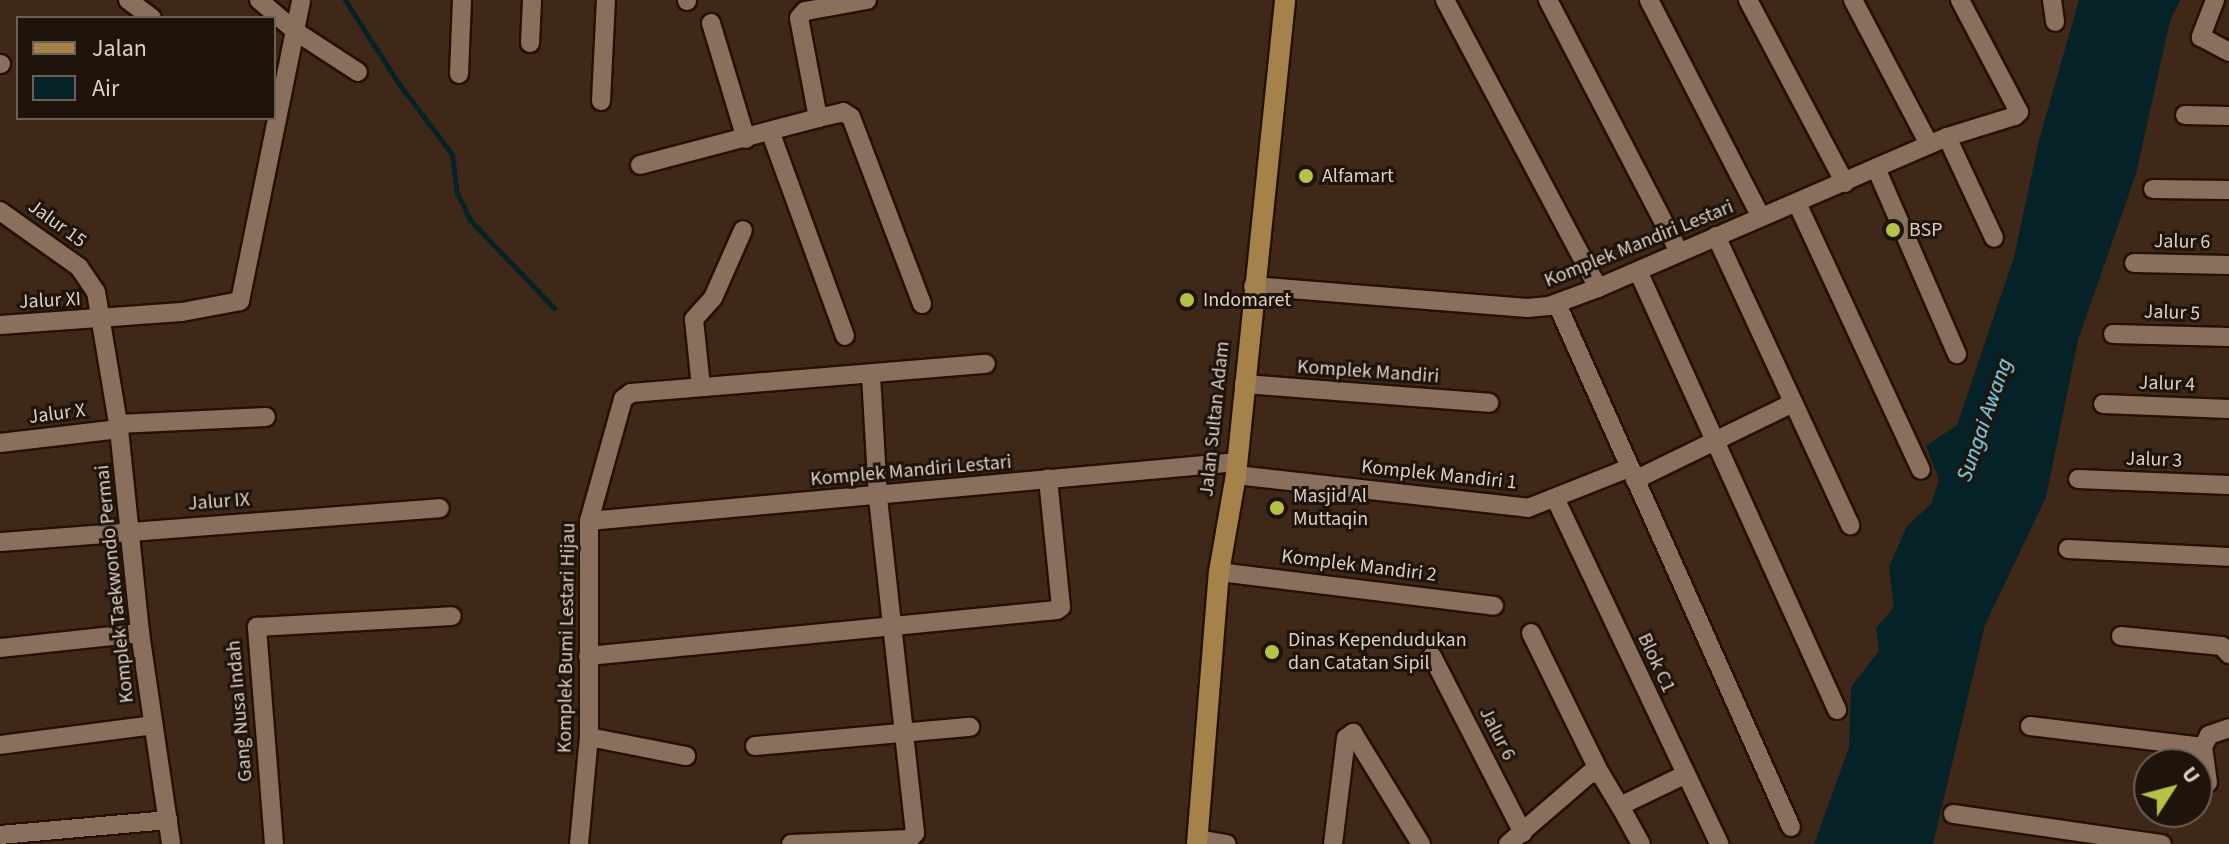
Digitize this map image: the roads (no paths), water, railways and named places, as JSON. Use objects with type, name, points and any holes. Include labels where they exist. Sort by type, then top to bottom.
[{"type":"main road","name":"Jalan Sultan Adam","points":[[1198,842],[1219,572],[1236,468],[1285,0]]},
{"type":"street","points":[[128,0],[149,16]]},
{"type":"street","points":[[259,0],[295,31],[358,72]]},
{"type":"street","name":"Jalur XI","points":[[0,325],[102,320],[229,307],[244,297],[301,0]]},
{"type":"street","points":[[459,74],[462,0]]},
{"type":"street","points":[[530,43],[532,0]]},
{"type":"street","points":[[601,101],[606,0]]},
{"type":"street","points":[[818,118],[800,13],[867,0]]},
{"type":"street","points":[[1445,0],[1598,288]]},
{"type":"street","points":[[1548,0],[1679,252]]},
{"type":"street","points":[[1649,0],[1761,217]]},
{"type":"street","points":[[1748,0],[1845,183]]},
{"type":"street","points":[[1853,0],[1994,238]]},
{"type":"street","name":"Komplek Mandiri Lestari","points":[[1253,286],[1527,308],[1557,304],[1598,288],[1938,141],[1998,124],[2019,112],[1960,0]]},
{"type":"street","points":[[2052,0],[2055,22]]},
{"type":"street","points":[[2215,0],[2200,30],[2205,43],[2229,52]]},
{"type":"street","points":[[711,23],[746,139]]},
{"type":"street","points":[[640,165],[843,112],[851,117],[922,304]]},
{"type":"street","points":[[2185,115],[2229,116]]},
{"type":"street","points":[[770,131],[845,336]]},
{"type":"street","points":[[1876,168],[1957,354]]},
{"type":"street","points":[[2153,189],[2229,190]]},
{"type":"street","points":[[1797,203],[1921,470]]},
{"type":"street","name":"Jalur 15","points":[[0,211],[79,267],[96,292],[102,320]]},
{"type":"street","points":[[743,230],[713,298],[694,319],[701,387],[986,364]]},
{"type":"street","points":[[1716,236],[1850,525]]},
{"type":"street","name":"Jalur 6","points":[[2134,263],[2229,265]]},
{"type":"street","points":[[1638,271],[1837,710]]},
{"type":"street","points":[[1557,304],[1791,827]]},
{"type":"street","name":"Komplek Taekwondo Permai","points":[[102,320],[132,530],[140,633],[171,844]]},
{"type":"street","name":"Jalur 5","points":[[2113,334],[2229,337]]},
{"type":"street","points":[[791,844],[914,837],[878,497],[871,374]]},
{"type":"street","name":"Komplek Mandiri","points":[[1244,384],[1489,403]]},
{"type":"street","name":"Komplek Bumi Lestari Hijau","points":[[579,844],[589,737],[589,521],[623,399],[631,393],[701,387]]},
{"type":"street","name":"Komplek Mandiri 1","points":[[1236,468],[1528,508],[1632,474],[1793,403]]},
{"type":"street","name":"Jalur 4","points":[[2103,404],[2229,409]]},
{"type":"street","name":"Jalur X","points":[[0,443],[119,427],[266,417]]},
{"type":"street","name":"Komplek Mandiri Lestari","points":[[589,521],[878,497],[1048,479],[1236,468]]},
{"type":"street","points":[[588,656],[1060,609],[1048,479]]},
{"type":"street","name":"Jalur 3","points":[[2078,479],[2229,485]]},
{"type":"street","name":"Blok C1","points":[[1556,500],[1719,844]]},
{"type":"street","name":"Jalur IX","points":[[0,542],[440,508]]},
{"type":"street","points":[[2068,549],[2229,557]]},
{"type":"street","name":"Komplek Mandiri 2","points":[[1219,572],[1494,606]]},
{"type":"street","name":"Gang Nusa Indah","points":[[274,844],[257,627],[452,616]]},
{"type":"street","points":[[0,648],[140,633]]},
{"type":"street","points":[[1531,633],[1600,773],[1641,844]]},
{"type":"street","points":[[2121,636],[2222,646],[2229,654]]},
{"type":"street","name":"Jalur 6","points":[[1432,656],[1516,838]]},
{"type":"street","points":[[0,745],[153,725]]},
{"type":"street","points":[[2030,726],[2203,747],[2209,735],[2229,728]]},
{"type":"street","points":[[755,746],[970,727]]},
{"type":"street","points":[[1333,844],[1346,738],[1353,733],[1421,844]]},
{"type":"street","points":[[589,737],[686,756]]},
{"type":"street","points":[[1516,838],[1589,774],[1600,773]]},
{"type":"street","points":[[1620,806],[1684,775]]},
{"type":"street","points":[[1953,814],[2162,844]]},
{"type":"street","points":[[0,835],[168,820]]},
{"type":"street","points":[[1198,842],[1227,844]]},
{"type":"water","name":"Sungai Awang","points":[[2079,0],[2180,0],[2170,21],[2136,174],[2078,340],[2046,497],[1985,625],[1933,844],[1814,844],[1849,748],[1851,687],[1879,651],[1876,628],[1894,607],[1889,567],[1907,526],[1931,504],[1939,480],[1926,446],[1957,425],[2014,257],[2039,140]]},
{"type":"waterway","points":[[345,0],[399,84],[452,154],[457,193],[470,220],[554,308]]},
{"type":"place","name":"Alfamart","points":[[1306,176]]},
{"type":"place","name":"BSP","points":[[1893,230]]},
{"type":"place","name":"Indomaret","points":[[1187,300]]},
{"type":"place","name":"Masjid Al Muttaqin","points":[[1277,508]]},
{"type":"place","name":"Dinas Kependudukan dan Catatan Sipil","points":[[1272,652]]}]
